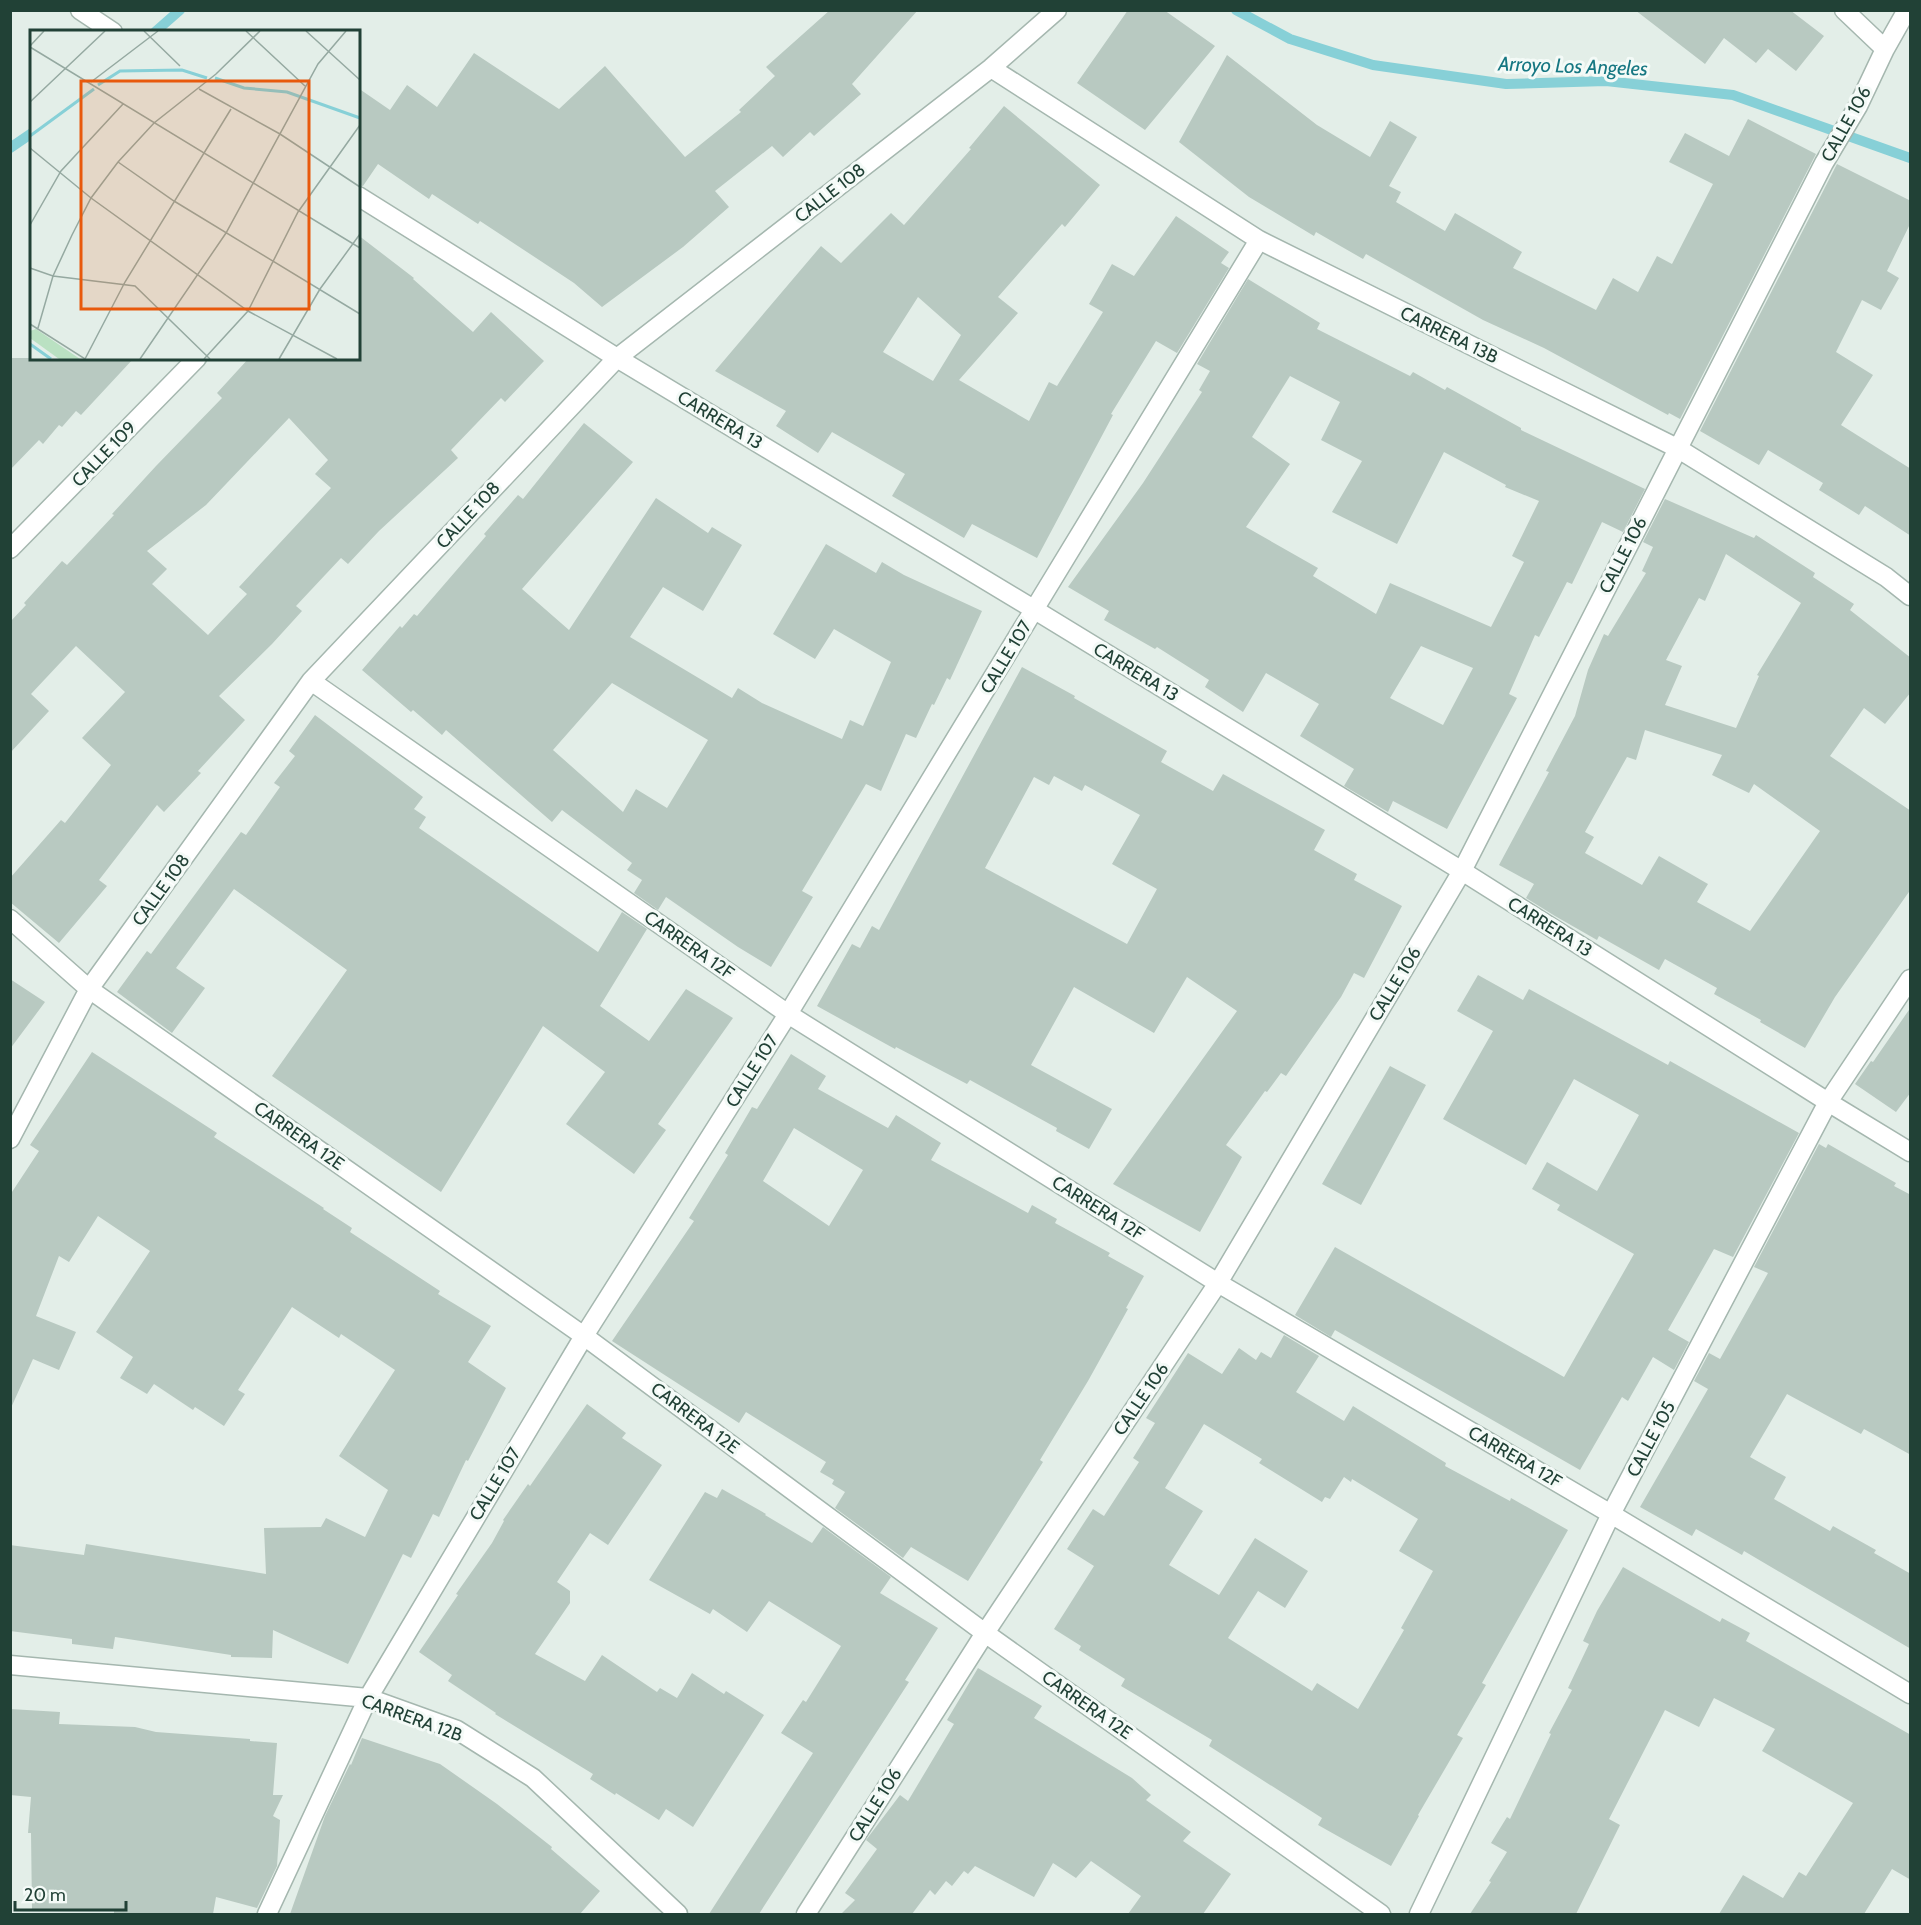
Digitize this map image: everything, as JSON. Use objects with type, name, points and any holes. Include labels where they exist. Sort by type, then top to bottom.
[{"type":"street","name":"CALLE 108","points":[[10,1138],[89,989],[311,681],[617,358],[991,68],[1057,10]]},
{"type":"street","points":[[1844,10],[1885,49]]},
{"type":"street","name":"CALLE 106","points":[[806,1914],[985,1633],[1218,1283],[1462,872],[1824,163],[1858,106],[1885,49],[1908,10]]},
{"type":"street","points":[[89,12],[111,30]]},
{"type":"street","name":"CARRERA 13B","points":[[991,68],[1259,240],[1677,448],[1886,577],[1911,596]]},
{"type":"street","name":"CARRERA 13","points":[[360,197],[617,358],[1035,610],[1462,872],[1911,1152]]},
{"type":"street","name":"CALLE 107","points":[[267,1914],[368,1698],[584,1336],[788,1014],[1259,240]]},
{"type":"street","name":"CALLE 109","points":[[10,549],[194,360]]},
{"type":"street","name":"CARRERA 12F","points":[[311,681],[788,1014],[1218,1283],[1911,1694]]},
{"type":"street","name":"CARRERA 12E","points":[[10,920],[89,989],[584,1336],[985,1633],[1381,1914]]},
{"type":"street","name":"CALLE 105","points":[[1419,1914],[1611,1514],[1828,1102],[1911,979]]},
{"type":"street","name":"CARRERA 12B","points":[[10,1665],[368,1698],[457,1730],[533,1778],[678,1914]]},
{"type":"building","points":[[830,10],[918,10],[852,84],[861,94],[814,136],[810,132],[783,157],[772,146],[715,191],[729,207],[683,247],[602,307],[574,283],[480,221],[478,224],[432,194],[429,199],[378,164],[363,186],[360,185],[360,89],[390,110],[407,85],[437,107],[474,53],[559,109],[605,66],[685,157],[741,112],[739,110],[775,76],[766,67]]},
{"type":"building","points":[[1128,10],[1164,10],[1215,46],[1145,130],[1077,83]]},
{"type":"building","points":[[1635,10],[1790,10],[1824,36],[1796,71],[1768,49],[1756,63],[1724,38],[1705,64]]},
{"type":"building","points":[[1227,55],[1317,125],[1370,157],[1390,121],[1417,137],[1389,186],[1401,192],[1396,202],[1445,231],[1455,213],[1522,252],[1513,268],[1596,310],[1613,278],[1638,292],[1657,256],[1672,264],[1713,184],[1669,162],[1685,133],[1729,156],[1748,119],[1816,154],[1680,419],[1669,413],[1668,415],[1544,348],[1483,320],[1366,254],[1363,259],[1316,232],[1314,236],[1249,197],[1179,142]]},
{"type":"building","points":[[1004,106],[1100,185],[1065,227],[1062,224],[998,297],[1018,313],[959,380],[1029,421],[1049,382],[1057,386],[1103,312],[1089,304],[1112,264],[1134,276],[1176,216],[1229,252],[1221,263],[1229,268],[1177,353],[1156,341],[1111,414],[1113,415],[1037,558],[972,524],[964,538],[892,496],[905,474],[832,432],[818,453],[776,426],[786,411],[715,371],[821,246],[841,263],[891,213],[904,225],[971,149],[969,148]],"holes":[[[918,297],[961,335],[933,381],[883,352]]]},
{"type":"building","points":[[1837,164],[1911,201],[1911,222],[1887,271],[1899,278],[1881,310],[1862,300],[1836,352],[1873,375],[1841,425],[1911,469],[1911,536],[1865,506],[1859,515],[1819,490],[1823,483],[1768,450],[1759,465],[1700,431]]},
{"type":"building","points":[[360,237],[414,278],[473,332],[491,312],[544,361],[505,402],[501,398],[451,450],[458,458],[379,531],[348,564],[341,558],[296,606],[302,611],[219,696],[245,720],[198,771],[201,773],[164,812],[157,805],[99,880],[107,886],[59,943],[10,902],[10,878],[61,820],[65,823],[111,765],[82,738],[125,692],[76,646],[31,694],[49,711],[10,753],[10,622],[62,561],[67,565],[156,466],[222,398],[217,393],[247,360],[360,360]],"holes":[[[289,418],[328,460],[315,474],[331,488],[239,587],[247,594],[208,635],[152,584],[167,569],[147,551],[206,505]]]},
{"type":"building","points":[[1248,279],[1320,323],[1317,329],[1410,376],[1413,372],[1445,390],[1447,387],[1521,430],[1645,489],[1623,532],[1602,522],[1572,584],[1567,582],[1539,637],[1535,635],[1509,694],[1517,698],[1447,829],[1393,801],[1388,812],[1344,786],[1354,769],[1300,736],[1319,704],[1266,673],[1243,712],[1205,687],[1209,680],[1157,647],[1155,649],[1104,620],[1109,611],[1068,587],[1143,483],[1202,392],[1199,390],[1210,371],[1197,364]],"holes":[[[1290,376],[1340,402],[1321,440],[1362,461],[1332,512],[1397,544],[1444,452],[1506,485],[1505,487],[1539,501],[1512,556],[1524,562],[1491,627],[1390,583],[1376,614],[1313,576],[1318,568],[1246,527],[1290,464],[1252,437]],[[1421,646],[1473,668],[1443,725],[1390,698]]]},
{"type":"building","points":[[10,358],[132,360],[81,415],[76,411],[62,427],[59,425],[43,444],[39,440],[10,470]]},
{"type":"building","points":[[584,423],[633,462],[522,589],[569,630],[656,498],[708,533],[712,527],[742,545],[703,611],[663,587],[630,637],[732,698],[738,688],[762,703],[842,739],[850,720],[863,726],[891,662],[834,629],[815,659],[773,634],[826,544],[876,573],[882,562],[904,575],[982,611],[950,680],[947,678],[916,738],[906,734],[881,791],[866,784],[802,891],[813,897],[771,967],[666,897],[658,910],[634,893],[642,880],[627,870],[632,863],[562,810],[552,822],[446,730],[442,735],[362,670],[400,626],[402,628],[414,614],[417,616],[518,495],[523,499]],"holes":[[[612,683],[708,740],[667,808],[636,789],[623,812],[553,750]]]},
{"type":"building","points":[[1665,499],[1754,538],[1756,535],[1815,573],[1813,577],[1854,604],[1850,610],[1911,658],[1911,692],[1885,724],[1864,708],[1830,756],[1911,811],[1911,889],[1835,997],[1805,1048],[1714,994],[1717,988],[1665,959],[1659,970],[1599,936],[1597,940],[1555,916],[1526,898],[1534,884],[1499,865],[1549,772],[1546,771],[1575,716],[1588,670],[1604,634],[1608,636],[1646,573],[1642,571],[1653,547],[1643,542]],"holes":[[[1726,554],[1801,603],[1757,675],[1759,676],[1736,728],[1665,705],[1682,666],[1666,660],[1699,598],[1705,601]],[[1645,730],[1722,755],[1712,775],[1749,793],[1754,784],[1820,831],[1750,931],[1697,902],[1708,884],[1659,856],[1642,885],[1585,853],[1594,837],[1585,832],[1627,757],[1636,760]]]},
{"type":"building","points":[[1022,667],[1167,751],[1161,762],[1213,791],[1223,774],[1325,830],[1314,850],[1357,874],[1354,880],[1402,906],[1364,978],[1354,973],[1341,997],[1286,1076],[1281,1073],[1267,1092],[1265,1091],[1226,1145],[1242,1157],[1200,1232],[1113,1184],[1237,1011],[1187,977],[1154,1033],[1074,987],[1031,1065],[1112,1109],[1089,1149],[1056,1131],[1057,1128],[970,1080],[967,1084],[896,1047],[895,1049],[817,1006],[852,944],[860,948],[872,926],[879,930]],"holes":[[[1054,776],[1082,791],[1085,785],[1140,815],[1112,864],[1157,889],[1127,944],[985,868],[1034,777],[1049,785]]]},
{"type":"building","points":[[315,715],[423,797],[414,809],[426,817],[419,828],[598,952],[622,912],[647,929],[600,1006],[649,1041],[686,989],[733,1018],[658,1124],[666,1130],[634,1174],[566,1124],[605,1072],[543,1026],[441,1192],[272,1076],[347,970],[234,889],[176,968],[205,988],[172,1033],[117,992],[147,951],[151,954],[241,832],[246,835],[280,787],[274,783],[295,756],[289,751]]},
{"type":"building","points":[[1478,975],[1523,1000],[1529,989],[1668,1065],[1670,1061],[1799,1133],[1733,1257],[1714,1249],[1668,1330],[1689,1342],[1674,1370],[1653,1357],[1628,1401],[1622,1397],[1580,1470],[1335,1330],[1331,1337],[1295,1315],[1335,1247],[1564,1377],[1634,1254],[1557,1210],[1560,1205],[1532,1189],[1547,1162],[1597,1191],[1639,1115],[1574,1079],[1526,1165],[1443,1119],[1493,1031],[1457,1011]]},
{"type":"building","points":[[10,979],[45,1002],[10,1049]]},
{"type":"building","points":[[1911,1007],[1911,1092],[1896,1112],[1855,1084]]},
{"type":"building","points":[[92,1052],[217,1133],[214,1137],[324,1208],[352,1228],[350,1232],[440,1291],[438,1294],[491,1326],[468,1362],[506,1388],[468,1461],[466,1460],[439,1517],[433,1514],[411,1558],[403,1554],[348,1664],[273,1630],[272,1658],[231,1657],[231,1655],[115,1637],[113,1649],[72,1644],[72,1639],[10,1631],[10,1545],[84,1555],[86,1544],[266,1574],[264,1528],[321,1527],[326,1518],[365,1537],[388,1490],[339,1456],[395,1370],[341,1334],[339,1338],[292,1307],[238,1390],[245,1394],[224,1426],[195,1407],[193,1410],[154,1384],[147,1394],[120,1378],[133,1357],[96,1332],[150,1251],[98,1216],[69,1262],[59,1256],[36,1316],[76,1332],[59,1370],[33,1359],[10,1410],[10,1195],[39,1151],[30,1145]]},
{"type":"building","points":[[791,1054],[826,1076],[818,1089],[888,1128],[896,1115],[941,1143],[931,1160],[1028,1213],[1032,1205],[1057,1219],[1055,1223],[1110,1253],[1108,1256],[1144,1276],[1088,1381],[1040,1460],[1043,1462],[968,1581],[911,1547],[903,1558],[835,1508],[845,1492],[832,1484],[834,1480],[820,1472],[826,1462],[746,1412],[739,1423],[612,1341],[694,1221],[689,1218],[728,1155],[725,1153],[752,1107],[757,1109]],"holes":[[[794,1128],[863,1170],[829,1226],[763,1181]]]},
{"type":"building","points":[[1390,1066],[1426,1085],[1361,1205],[1322,1184]]},
{"type":"building","points":[[1819,1144],[1826,1148],[1828,1144],[1896,1183],[1894,1186],[1911,1195],[1911,1455],[1864,1429],[1861,1434],[1787,1394],[1750,1457],[1786,1477],[1774,1499],[1830,1531],[1833,1526],[1876,1550],[1874,1553],[1911,1574],[1911,1649],[1744,1551],[1742,1555],[1696,1529],[1692,1536],[1640,1507],[1708,1389],[1694,1381],[1709,1353],[1720,1359],[1768,1273],[1754,1267]]},
{"type":"building","points":[[1284,1335],[1319,1356],[1296,1392],[1344,1421],[1353,1406],[1446,1463],[1445,1466],[1510,1501],[1511,1498],[1568,1530],[1482,1683],[1486,1685],[1457,1735],[1463,1738],[1391,1866],[1318,1825],[1322,1818],[1209,1746],[1212,1740],[1121,1686],[1125,1679],[1079,1650],[1081,1646],[1054,1629],[1094,1566],[1067,1549],[1093,1509],[1104,1516],[1139,1462],[1133,1458],[1155,1423],[1146,1418],[1188,1353],[1222,1374],[1239,1348],[1256,1360],[1261,1352],[1271,1358]],"holes":[[[1204,1424],[1262,1459],[1259,1463],[1322,1502],[1325,1497],[1330,1499],[1344,1477],[1351,1482],[1352,1479],[1418,1519],[1399,1551],[1433,1571],[1401,1628],[1404,1630],[1358,1709],[1317,1683],[1312,1691],[1228,1638],[1258,1591],[1285,1608],[1308,1571],[1255,1538],[1219,1595],[1169,1565],[1203,1511],[1165,1488]]]},
{"type":"building","points":[[587,1404],[626,1433],[622,1438],[662,1465],[608,1545],[590,1533],[557,1582],[570,1591],[570,1603],[535,1654],[585,1681],[602,1655],[657,1692],[660,1688],[677,1698],[692,1673],[724,1694],[726,1691],[764,1715],[693,1827],[666,1809],[659,1820],[616,1793],[615,1795],[590,1779],[593,1774],[495,1714],[448,1681],[452,1675],[419,1652],[492,1543],[503,1520],[528,1484],[530,1486]]},
{"type":"building","points":[[722,1489],[812,1543],[823,1527],[891,1577],[880,1593],[938,1628],[905,1680],[909,1682],[759,1914],[709,1914],[813,1753],[781,1733],[803,1700],[806,1702],[841,1646],[769,1601],[747,1632],[713,1609],[710,1614],[649,1580],[705,1492],[717,1498]]},
{"type":"building","points":[[1623,1567],[1720,1622],[1722,1618],[1750,1633],[1746,1641],[1911,1735],[1911,1880],[1892,1869],[1864,1914],[1719,1914],[1743,1875],[1783,1898],[1799,1872],[1806,1876],[1853,1803],[1762,1751],[1775,1729],[1714,1698],[1699,1727],[1665,1710],[1609,1819],[1620,1825],[1576,1914],[1470,1914],[1507,1852],[1491,1843],[1507,1817],[1510,1819],[1551,1734],[1549,1733],[1572,1690],[1568,1688],[1589,1644],[1583,1641],[1597,1611]]},
{"type":"building","points":[[978,1668],[1042,1706],[1034,1718],[1132,1778],[1151,1795],[1146,1800],[1191,1832],[1183,1841],[1231,1874],[1203,1914],[1128,1914],[1141,1896],[1091,1861],[1076,1878],[1053,1863],[1034,1897],[975,1866],[968,1874],[964,1871],[952,1886],[946,1881],[935,1895],[930,1890],[912,1914],[841,1914],[855,1900],[845,1893],[877,1849],[866,1840],[900,1795],[908,1801],[954,1724],[947,1720]]},
{"type":"building","points":[[10,1709],[60,1712],[59,1724],[135,1727],[156,1732],[277,1743],[273,1795],[283,1795],[273,1816],[280,1820],[277,1866],[257,1908],[216,1897],[213,1914],[114,1914],[114,1909],[32,1910],[31,1833],[28,1833],[31,1797],[10,1795]]},
{"type":"building","points":[[362,1738],[440,1764],[497,1804],[552,1847],[551,1849],[600,1891],[580,1914],[290,1914],[325,1816]]},
{"type":"waterway","name":"Arroyo Los Angeles","points":[[157,30],[180,10]]},
{"type":"waterway","name":"Arroyo Los Angeles","points":[[1236,10],[1290,39],[1373,65],[1506,84],[1606,81],[1733,95],[1910,158]]},
{"type":"waterway","name":"Arroyo Los Angeles","points":[[10,148],[30,134]]}]
